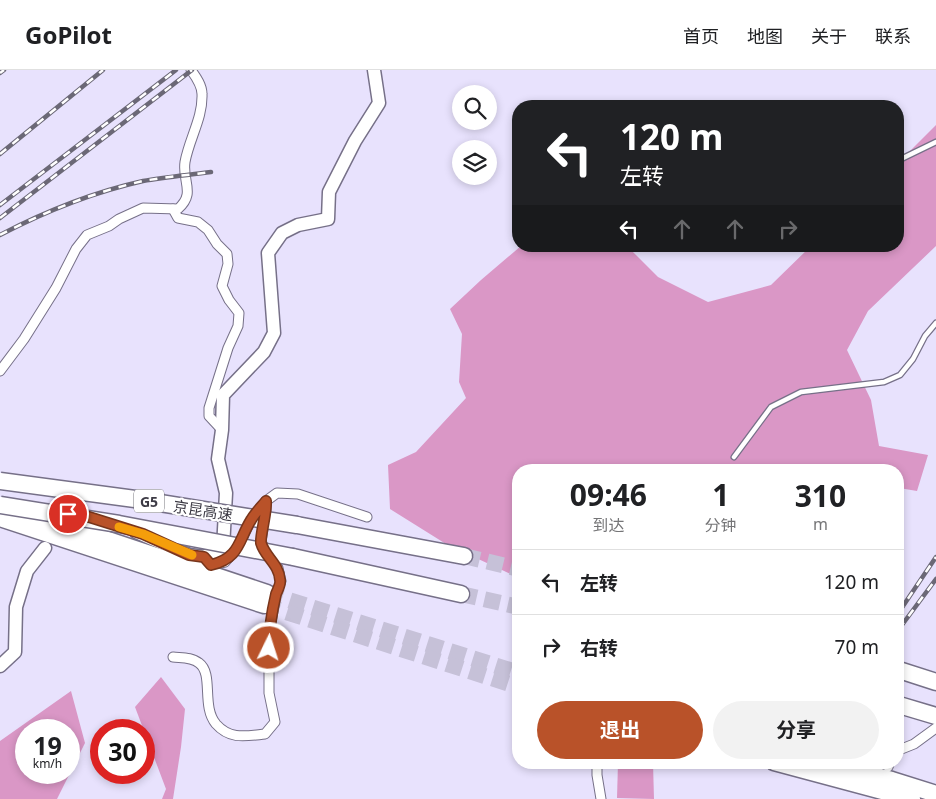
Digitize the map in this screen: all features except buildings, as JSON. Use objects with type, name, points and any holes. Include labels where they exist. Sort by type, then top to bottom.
[{"type":"highway","name":"京昆高速","points":[[0,481],[136,499],[297,525],[464,556]]},
{"type":"highway","name":"京昆高速","points":[[0,506],[119,524],[293,556],[462,594]]},
{"type":"highway","points":[[0,506],[266,599],[0,518]]},
{"type":"highway","points":[[904,672],[936,682]]},
{"type":"highway","points":[[904,706],[936,716]]},
{"type":"highway","points":[[800,769],[912,799]]},
{"type":"highway","points":[[850,769],[936,794]]},
{"type":"street","points":[[0,371],[56,288],[76,249],[86,235],[109,226],[119,219],[143,208],[178,209],[186,202],[188,191],[185,164],[201,111],[203,92],[198,79],[191,70]]},
{"type":"street","points":[[64,519],[68,514],[89,517],[143,534],[189,555],[204,557],[223,548],[226,493],[218,459],[222,430],[223,395],[264,352],[274,332],[268,253],[282,233],[298,225],[328,219],[329,192],[355,141],[380,104],[374,70]]},
{"type":"street","points":[[173,209],[178,218],[198,222],[208,230],[216,244],[227,254],[228,264],[222,286],[229,300],[239,313],[238,326],[228,348],[209,408],[209,416],[222,430]]},
{"type":"street","points":[[204,557],[211,565],[224,562],[238,547],[251,520],[266,501],[277,493],[298,494],[367,516]]},
{"type":"street","points":[[173,658],[192,659],[200,663],[207,677],[207,703],[210,717],[222,732],[240,737],[265,734],[275,722],[270,693],[269,633],[276,595],[281,581],[278,568],[266,553],[261,541],[266,501]]},
{"type":"street","points":[[0,666],[14,652],[16,607],[27,571],[45,548]]},
{"type":"street","points":[[904,748],[914,744],[936,728]]},
{"type":"street","points":[[597,769],[601,799]]},
{"type":"lane","points":[[904,158],[936,142]]},
{"type":"lane","points":[[734,458],[771,407],[801,392],[884,382],[900,375],[913,359],[925,336],[936,323]]},
{"type":"shaded area","points":[[936,125],[936,246],[868,311],[847,350],[871,400],[879,446],[928,455],[917,491],[904,489],[904,464],[512,464],[512,575],[446,544],[390,509],[388,465],[416,452],[466,398],[459,382],[462,334],[450,309],[514,252],[633,252],[658,277],[708,302],[771,285],[805,252],[904,252],[904,157]]},
{"type":"shaded area","points":[[161,677],[185,709],[173,799],[162,799],[166,789],[155,760],[155,719],[140,719],[135,707]]},
{"type":"shaded area","points":[[71,691],[79,719],[31,719]]},
{"type":"shaded area","points":[[80,724],[85,743],[80,753]]},
{"type":"shaded area","points":[[15,730],[15,784],[64,784],[57,799],[0,799],[0,741]]},
{"type":"shaded area","points":[[618,769],[653,769],[654,799],[617,798]]},
{"type":"tunnel","points":[[464,556],[512,567]]},
{"type":"tunnel","points":[[267,593],[512,671]]},
{"type":"tunnel","points":[[461,594],[512,605]]},
{"type":"tunnel","points":[[264,605],[512,685]]},
{"type":"railway","points":[[0,73],[4,70]]},
{"type":"railway","points":[[0,154],[103,70]]},
{"type":"railway","points":[[0,205],[176,70]]},
{"type":"railway","points":[[0,218],[192,70]]},
{"type":"railway","points":[[0,235],[34,218],[106,191],[143,181],[211,172]]},
{"type":"railway","points":[[904,605],[936,557]]},
{"type":"railway","points":[[904,622],[936,579]]},
{"type":"slow traffic","points":[[119,527],[143,534],[192,555]]},
{"type":"route","points":[[68,514],[89,517],[143,534],[189,555],[204,557],[211,565],[224,562],[238,547],[251,520],[266,501],[261,541],[266,553],[278,568],[281,581],[276,595],[269,633],[269,648]]}]
